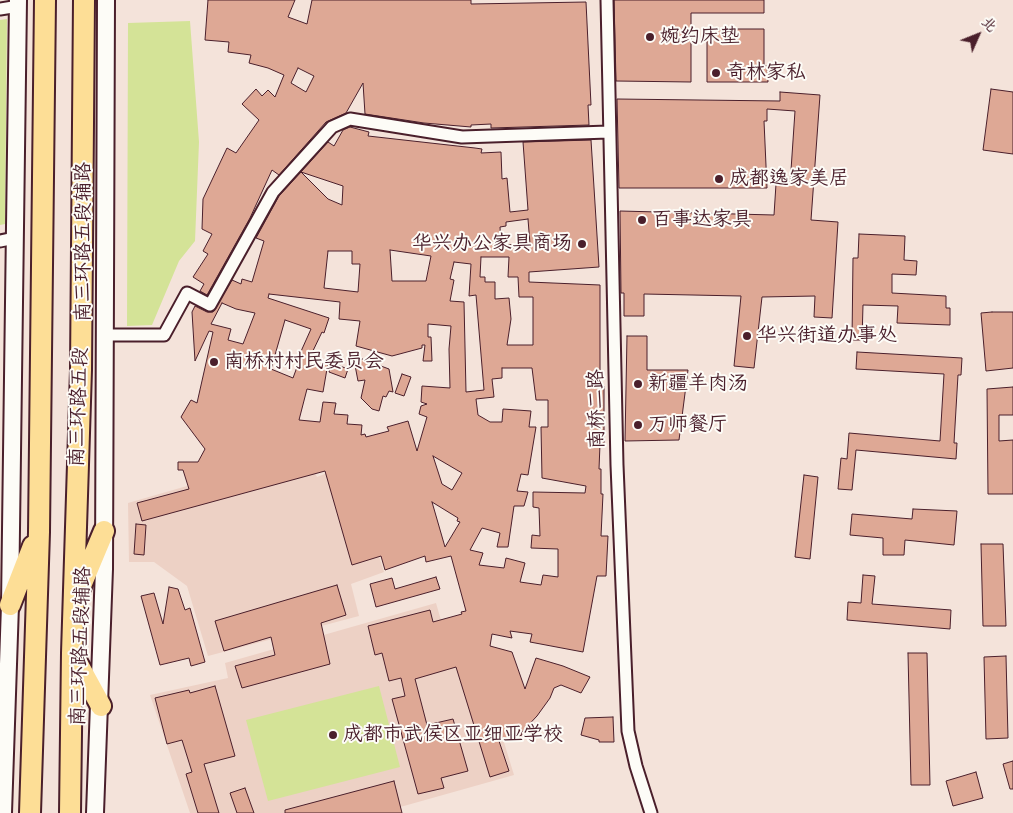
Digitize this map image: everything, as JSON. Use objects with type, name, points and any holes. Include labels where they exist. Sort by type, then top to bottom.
[{"type":"highway","name":"南三环路五段","points":[[30,813],[39,532],[45,2]]},
{"type":"highway","name":"南三环路五段","points":[[70,813],[73,604],[81,370],[84,2]]},
{"type":"highway","points":[[73,604],[104,531]]},
{"type":"highway","points":[[10,605],[39,532]]},
{"type":"highway","points":[[72,653],[101,706]]},
{"type":"main road","name":"南三环路五段辅路","points":[[96,813],[101,706],[104,531],[106,0]]},
{"type":"main road","points":[[2,813],[10,605],[8,240],[18,3]]},
{"type":"street","name":"南桥二路","points":[[607,0],[608,132],[617,466],[628,731],[636,766],[651,813]]},
{"type":"street","points":[[0,9],[18,3]]},
{"type":"street","points":[[105,335],[164,335],[187,293],[210,305],[273,192],[332,127],[350,119],[462,137],[608,132]]},
{"type":"shaded area","points":[[305,452],[317,477],[350,464],[384,572],[351,584],[359,616],[208,656],[187,586],[154,562],[129,562],[128,503]]},
{"type":"shaded area","name":"成都市武侯区亚细亚学校","points":[[436,603],[449,648],[473,641],[514,775],[379,813],[190,813],[150,695],[228,678],[225,663]]},
{"type":"green space","points":[[7,19],[5,224],[0,225],[0,20]]},
{"type":"green space","points":[[190,21],[199,142],[195,241],[179,261],[152,325],[127,326],[128,23]]},
{"type":"green space","points":[[379,686],[400,767],[268,801],[246,720]]},
{"type":"building","points":[[208,0],[295,0],[288,17],[307,24],[312,0],[471,0],[471,4],[586,2],[591,105],[588,105],[589,125],[491,128],[491,124],[471,125],[471,127],[424,123],[365,114],[363,83],[346,113],[326,122],[279,175],[272,170],[250,218],[207,295],[200,291],[204,284],[193,277],[208,254],[203,251],[212,234],[202,229],[203,199],[227,148],[236,153],[259,120],[242,104],[256,89],[262,96],[268,90],[275,97],[284,75],[249,63],[251,55],[228,52],[229,42],[205,40]],"holes":[[[298,68],[314,76],[306,92],[291,83]]]},
{"type":"building","points":[[614,0],[764,0],[764,13],[691,13],[691,82],[616,81]]},
{"type":"building","points":[[707,29],[764,29],[764,66],[767,66],[768,82],[707,82]]},
{"type":"building","points":[[991,89],[1013,92],[1013,154],[983,150]]},
{"type":"building","points":[[780,92],[820,95],[811,220],[838,222],[832,318],[814,317],[815,296],[762,297],[754,368],[734,366],[741,296],[644,294],[644,316],[624,316],[624,293],[621,293],[620,211],[774,215],[776,184],[790,185],[795,111],[767,109],[767,121],[764,121],[767,188],[619,188],[617,99],[780,101]]},
{"type":"building","points":[[350,127],[369,132],[368,136],[482,149],[481,153],[501,152],[502,179],[507,178],[510,212],[528,210],[523,142],[591,140],[599,267],[529,272],[529,282],[600,285],[600,386],[604,386],[604,444],[600,444],[599,469],[601,469],[601,494],[603,494],[601,536],[608,536],[606,576],[597,576],[583,652],[530,642],[532,634],[510,631],[512,638],[492,634],[490,646],[512,652],[525,689],[536,658],[590,677],[581,693],[561,685],[554,688],[550,698],[521,733],[522,735],[499,741],[509,771],[490,777],[456,667],[415,679],[427,725],[453,719],[468,771],[441,778],[444,788],[418,794],[392,699],[405,696],[401,678],[389,681],[382,653],[375,655],[368,626],[430,610],[433,622],[462,614],[461,612],[466,611],[451,556],[426,562],[425,556],[385,570],[381,556],[352,565],[325,471],[142,521],[137,503],[189,489],[183,470],[178,470],[178,462],[198,462],[205,449],[181,417],[191,400],[197,403],[213,332],[209,331],[195,361],[192,312],[195,306],[207,312],[213,312],[232,280],[241,284],[242,279],[252,282],[264,241],[256,238],[279,196],[328,142],[334,146],[343,130]],"holes":[[[301,172],[343,186],[342,205],[328,199]],[[528,219],[530,244],[501,245],[500,227],[506,226],[506,222]],[[390,250],[431,256],[426,281],[392,281]],[[328,251],[352,251],[352,264],[360,264],[358,292],[324,288]],[[481,257],[509,257],[508,277],[518,277],[519,297],[533,297],[533,345],[507,345],[511,319],[509,298],[495,299],[495,282],[485,282],[485,277],[480,277]],[[454,262],[471,264],[469,296],[476,295],[484,390],[466,392],[464,302],[450,301],[454,280],[450,279]],[[269,294],[340,302],[339,319],[360,321],[356,346],[392,356],[422,348],[422,345],[425,345],[423,361],[432,361],[431,337],[428,337],[428,324],[451,326],[449,349],[450,388],[422,386],[421,402],[427,404],[421,406],[419,414],[427,417],[417,451],[408,421],[387,427],[389,431],[366,437],[365,434],[361,435],[362,425],[347,424],[348,415],[334,414],[336,403],[323,402],[320,422],[299,420],[307,389],[323,392],[328,363],[310,357],[322,332],[324,333],[329,318],[268,298]],[[222,303],[236,309],[255,313],[243,344],[228,340],[231,329],[211,324]],[[285,320],[311,329],[298,358],[300,359],[293,378],[271,369]],[[502,368],[532,368],[536,400],[548,400],[548,427],[541,427],[542,478],[586,486],[585,493],[533,492],[533,507],[539,508],[540,536],[532,535],[531,548],[558,549],[558,577],[543,575],[541,585],[520,582],[525,563],[506,558],[504,568],[479,565],[483,553],[470,550],[482,528],[500,533],[497,547],[508,547],[514,506],[524,506],[528,492],[517,491],[521,474],[528,475],[536,427],[529,427],[531,411],[503,409],[502,422],[490,422],[478,415],[476,399],[494,397],[492,379],[502,378]],[[433,456],[462,473],[452,490],[442,484]],[[432,502],[458,518],[457,521],[460,522],[445,547]]]},
{"type":"building","points":[[859,234],[905,236],[904,260],[917,261],[916,275],[892,274],[892,293],[946,296],[946,308],[950,308],[950,325],[897,323],[898,306],[863,305],[862,340],[852,340],[853,258],[858,258]]},
{"type":"building","points":[[1013,312],[1013,368],[986,371],[981,313]]},
{"type":"building","points":[[627,336],[647,336],[647,370],[688,370],[679,440],[625,441]]},
{"type":"building","points":[[857,352],[962,358],[961,375],[958,375],[954,443],[957,443],[956,459],[856,450],[852,490],[838,489],[841,458],[847,459],[849,433],[940,441],[944,374],[856,369]]},
{"type":"building","points":[[362,359],[389,369],[393,392],[389,391],[386,397],[383,396],[379,411],[372,409],[361,398],[365,380],[358,381],[354,360]]},
{"type":"building","points":[[332,363],[348,369],[345,378],[329,372]]},
{"type":"building","points":[[402,374],[411,377],[404,396],[395,393]]},
{"type":"building","points":[[1013,387],[1013,415],[999,415],[999,441],[1013,440],[1013,494],[988,494],[987,389]]},
{"type":"building","points":[[804,475],[818,477],[810,559],[795,557]]},
{"type":"building","points":[[913,509],[957,511],[954,545],[905,540],[904,555],[883,555],[883,538],[850,535],[852,514],[912,519]]},
{"type":"building","points":[[136,524],[146,525],[144,555],[134,554]]},
{"type":"building","points":[[981,544],[1003,544],[1006,626],[983,626]]},
{"type":"building","points":[[863,575],[875,576],[872,604],[951,610],[950,629],[847,620],[848,602],[861,603]]},
{"type":"building","points":[[436,577],[440,589],[376,607],[370,584],[392,578],[395,589]]},
{"type":"building","points":[[337,585],[346,615],[321,623],[330,664],[242,688],[235,666],[275,655],[271,637],[224,651],[215,621]]},
{"type":"building","points":[[169,587],[178,589],[185,610],[190,608],[205,662],[191,666],[189,658],[160,665],[141,596],[154,593],[163,624]]},
{"type":"building","points":[[908,653],[927,653],[930,785],[911,785]]},
{"type":"building","points":[[1006,656],[1008,738],[986,739],[984,657]]},
{"type":"building","points":[[215,686],[235,756],[204,764],[219,813],[198,813],[186,774],[192,772],[182,740],[167,744],[155,698],[189,690],[190,693]]},
{"type":"building","points":[[613,717],[614,742],[599,742],[599,740],[581,735],[585,718]]},
{"type":"building","points":[[1013,761],[1013,789],[1010,789],[1003,764]]},
{"type":"building","points":[[976,772],[983,798],[953,806],[946,781]]},
{"type":"building","points":[[394,781],[402,813],[285,813],[285,810]]},
{"type":"building","points":[[245,788],[254,813],[237,813],[230,793]]},
{"type":"place","name":"婉约床垫","points":[[650,37]]},
{"type":"place","name":"奇林家私","points":[[716,73]]},
{"type":"place","name":"成都逸家美居","points":[[719,179]]},
{"type":"place","name":"百事达家具","points":[[642,220]]},
{"type":"place","name":"华兴办公家具商场","points":[[582,244]]},
{"type":"place","name":"华兴街道办事处","points":[[747,336]]},
{"type":"place","name":"南桥村村民委员会","points":[[214,362]]},
{"type":"place","name":"新疆羊肉汤","points":[[638,384]]},
{"type":"place","name":"万师餐厅","points":[[638,425]]},
{"type":"place","name":"成都市武侯区亚细亚学校","points":[[333,735]]}]
